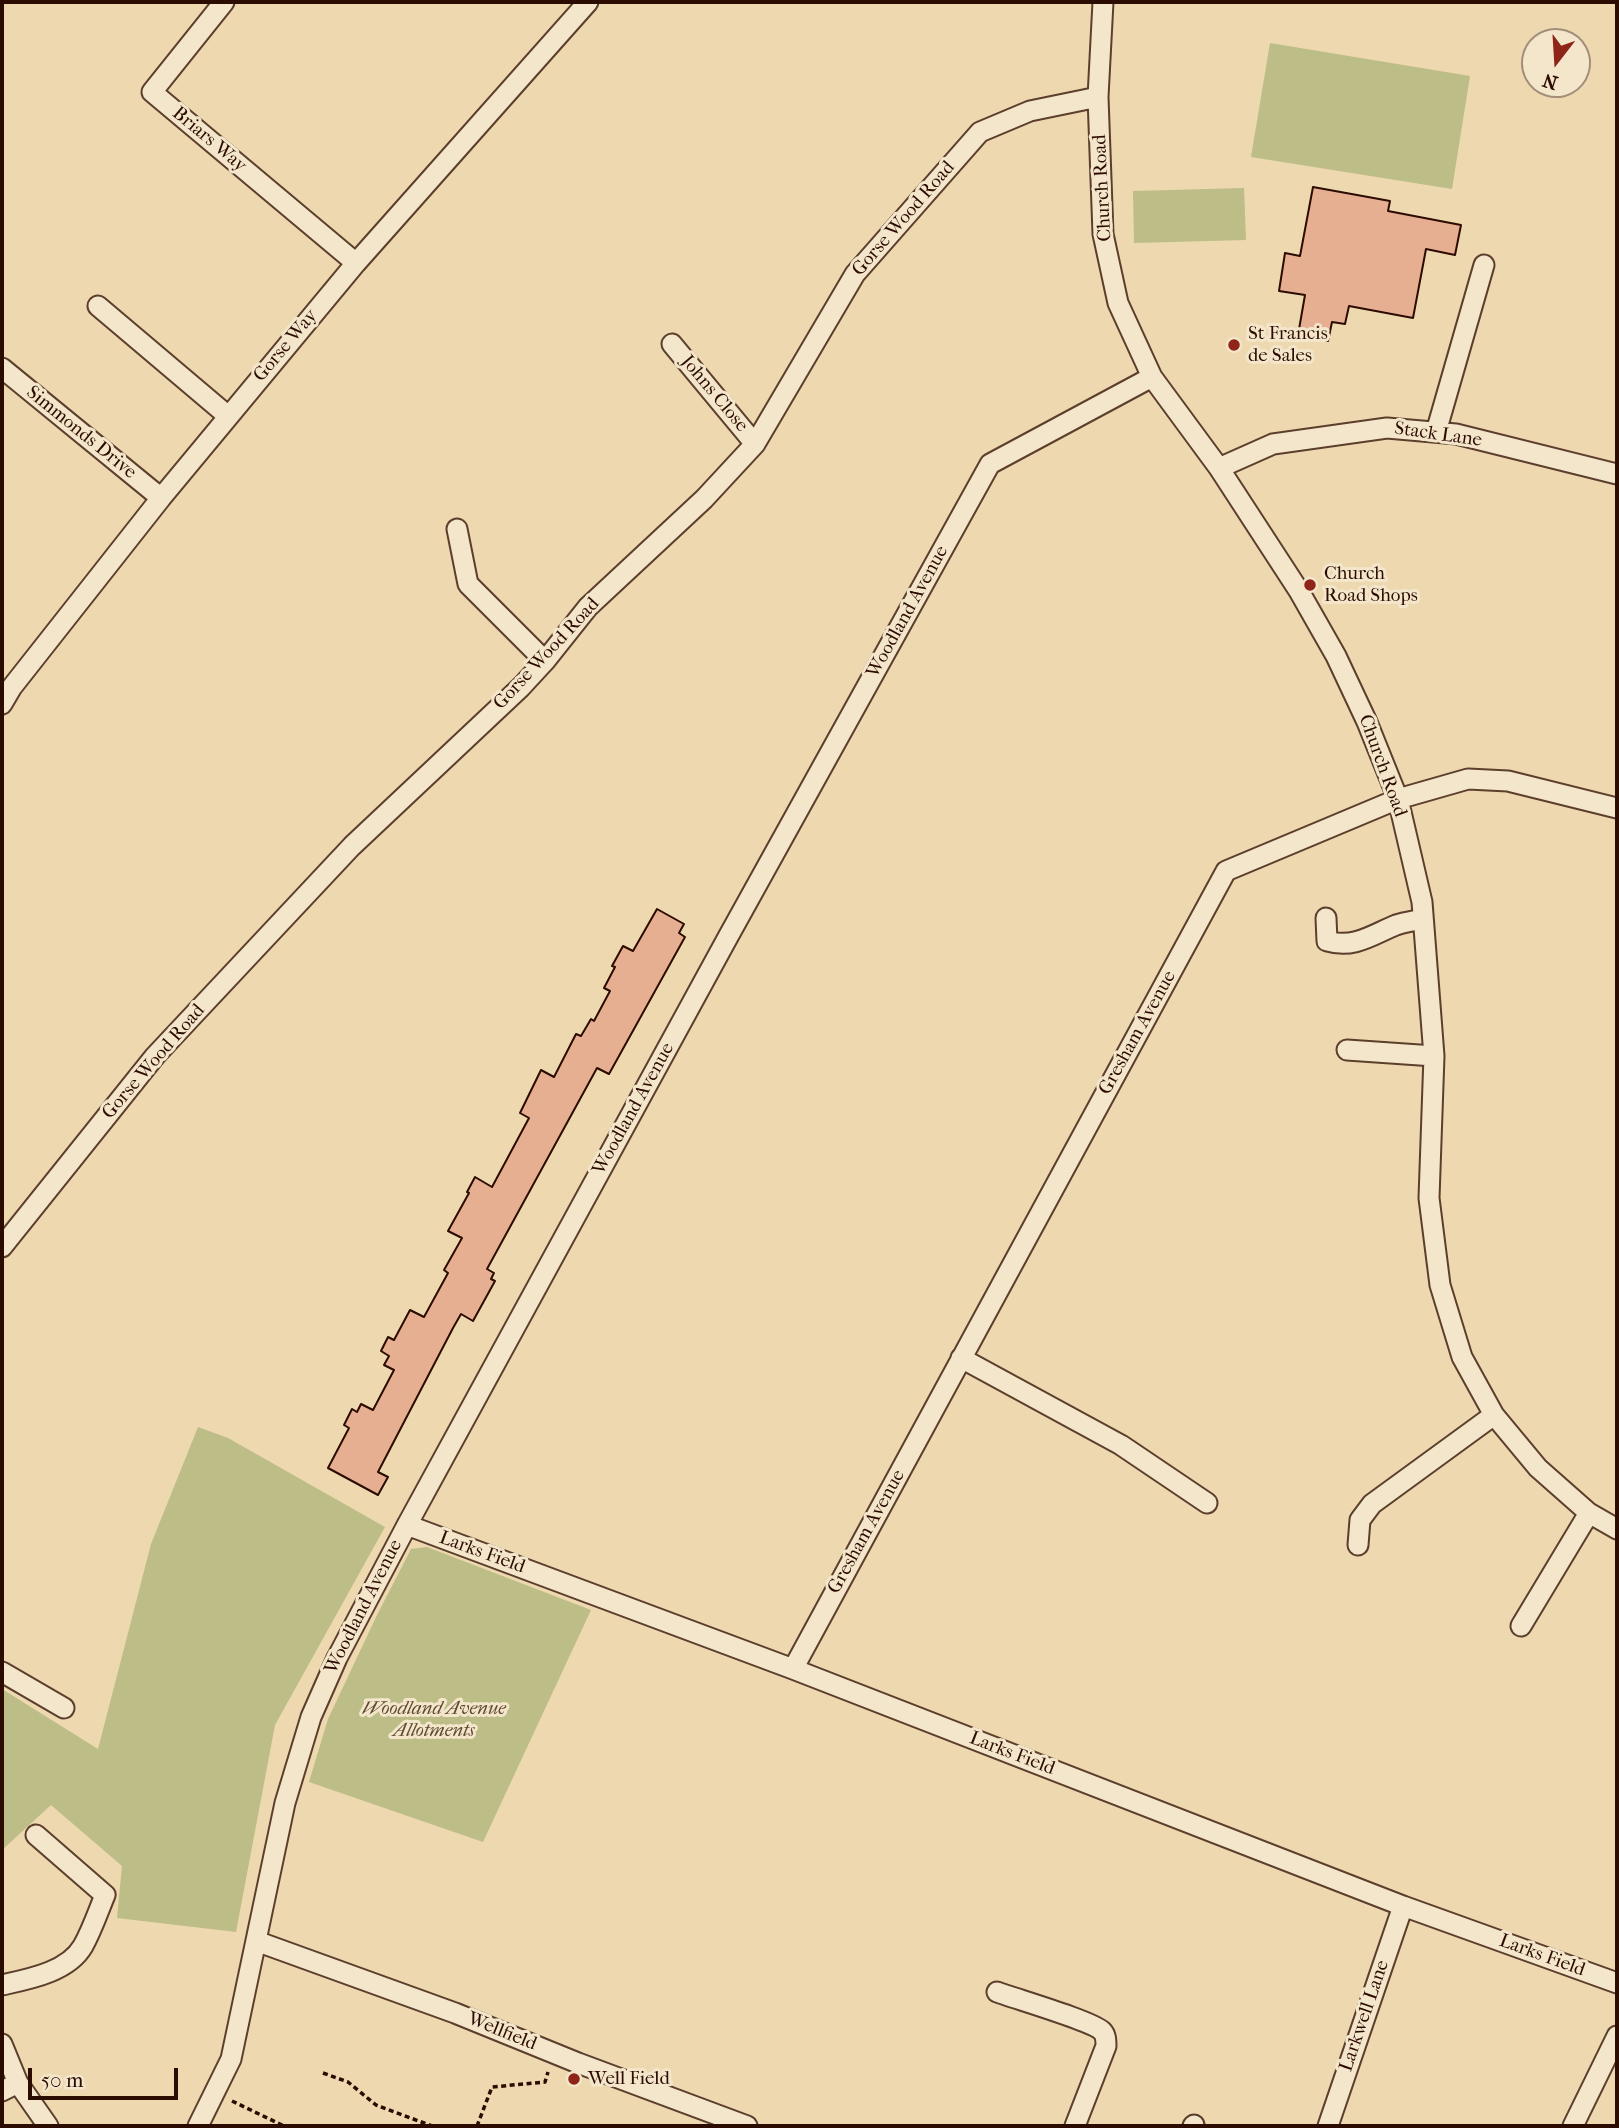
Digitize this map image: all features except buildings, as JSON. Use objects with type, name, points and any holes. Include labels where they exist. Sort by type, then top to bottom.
[{"type":"street","name":"Briars Way","points":[[225,2],[152,92],[356,263]]},
{"type":"street","name":"Gorse Way","points":[[2,704],[12,687],[228,416],[356,263],[588,2]]},
{"type":"street","name":"Church Road","points":[[1103,2],[1098,97],[1103,234],[1118,303],[1152,377],[1219,468],[1299,591],[1336,656],[1367,722],[1398,799],[1422,902],[1434,1056],[1429,1198],[1440,1285],[1462,1357],[1494,1415],[1538,1468],[1588,1513],[1617,1530]]},
{"type":"street","name":"Gorse Wood Road","points":[[2,1247],[155,1056],[352,846],[521,687],[588,607],[704,499],[755,444],[855,274],[980,132],[1030,111],[1098,97]]},
{"type":"street","points":[[1436,432],[1484,265]]},
{"type":"street","points":[[98,306],[228,416]]},
{"type":"street","name":"Johns Close","points":[[672,344],[755,444]]},
{"type":"street","name":"Simmonds Drive","points":[[2,368],[161,498]]},
{"type":"street","name":"Woodland Avenue","points":[[198,2126],[231,2059],[285,1803],[310,1717],[337,1658],[407,1525],[721,949],[990,464],[1152,377]]},
{"type":"street","name":"Stack Lane","points":[[1219,468],[1273,444],[1387,428],[1455,434],[1617,474]]},
{"type":"street","points":[[457,529],[468,584],[545,661]]},
{"type":"street","name":"Gresham Avenue","points":[[793,1669],[1226,871],[1398,799],[1468,779],[1508,781],[1617,808]]},
{"type":"street","points":[[1326,918],[1327,941],[1346,944],[1359,943],[1396,925],[1423,919]]},
{"type":"street","points":[[1347,1050],[1434,1056]]},
{"type":"street","points":[[961,1358],[1121,1446],[1207,1503]]},
{"type":"street","points":[[1358,1545],[1360,1520],[1372,1504],[1494,1415]]},
{"type":"street","points":[[1521,1626],[1588,1513]]},
{"type":"street","name":"Larks Field","points":[[407,1525],[793,1669],[1403,1906],[1617,1983]]},
{"type":"street","points":[[2,1672],[64,1708]]},
{"type":"street","points":[[2,1985],[25,1980],[72,1960],[83,1947],[105,1895],[36,1835]]},
{"type":"street","name":"Larkwell Lane","points":[[1328,2126],[1403,1906]]},
{"type":"street","name":"Wellfield","points":[[256,1941],[455,2013],[555,2054],[747,2126]]},
{"type":"street","points":[[998,1992],[1102,2031],[1106,2046],[1075,2126]]},
{"type":"street","points":[[1573,2126],[1617,2036]]},
{"type":"street","points":[[2,2044],[10,2087],[48,2126]]},
{"type":"path","points":[[477,2126],[492,2087],[545,2082],[555,2054]]},
{"type":"path","points":[[323,2073],[348,2082],[376,2105],[432,2126]]},
{"type":"path","points":[[215,2092],[284,2126]]},
{"type":"green space","points":[[1270,43],[1470,76],[1452,189],[1251,157]]},
{"type":"green space","points":[[1244,188],[1246,240],[1134,243],[1133,191]]},
{"type":"green space","points":[[198,1427],[228,1438],[385,1527],[275,1725],[236,1932],[117,1918],[122,1866],[51,1805],[2,1850],[2,1689],[98,1749],[151,1544]]},
{"type":"green space","name":"Woodland Avenue Allotments","points":[[427,1547],[591,1610],[483,1842],[309,1782],[328,1719],[377,1615],[411,1549]]},
{"type":"place","name":"St Francis de Sales","points":[[1234,345]]},
{"type":"place","name":"Church Road Shops","points":[[1310,585]]},
{"type":"place","name":"Well Field","points":[[574,2079]]}]
